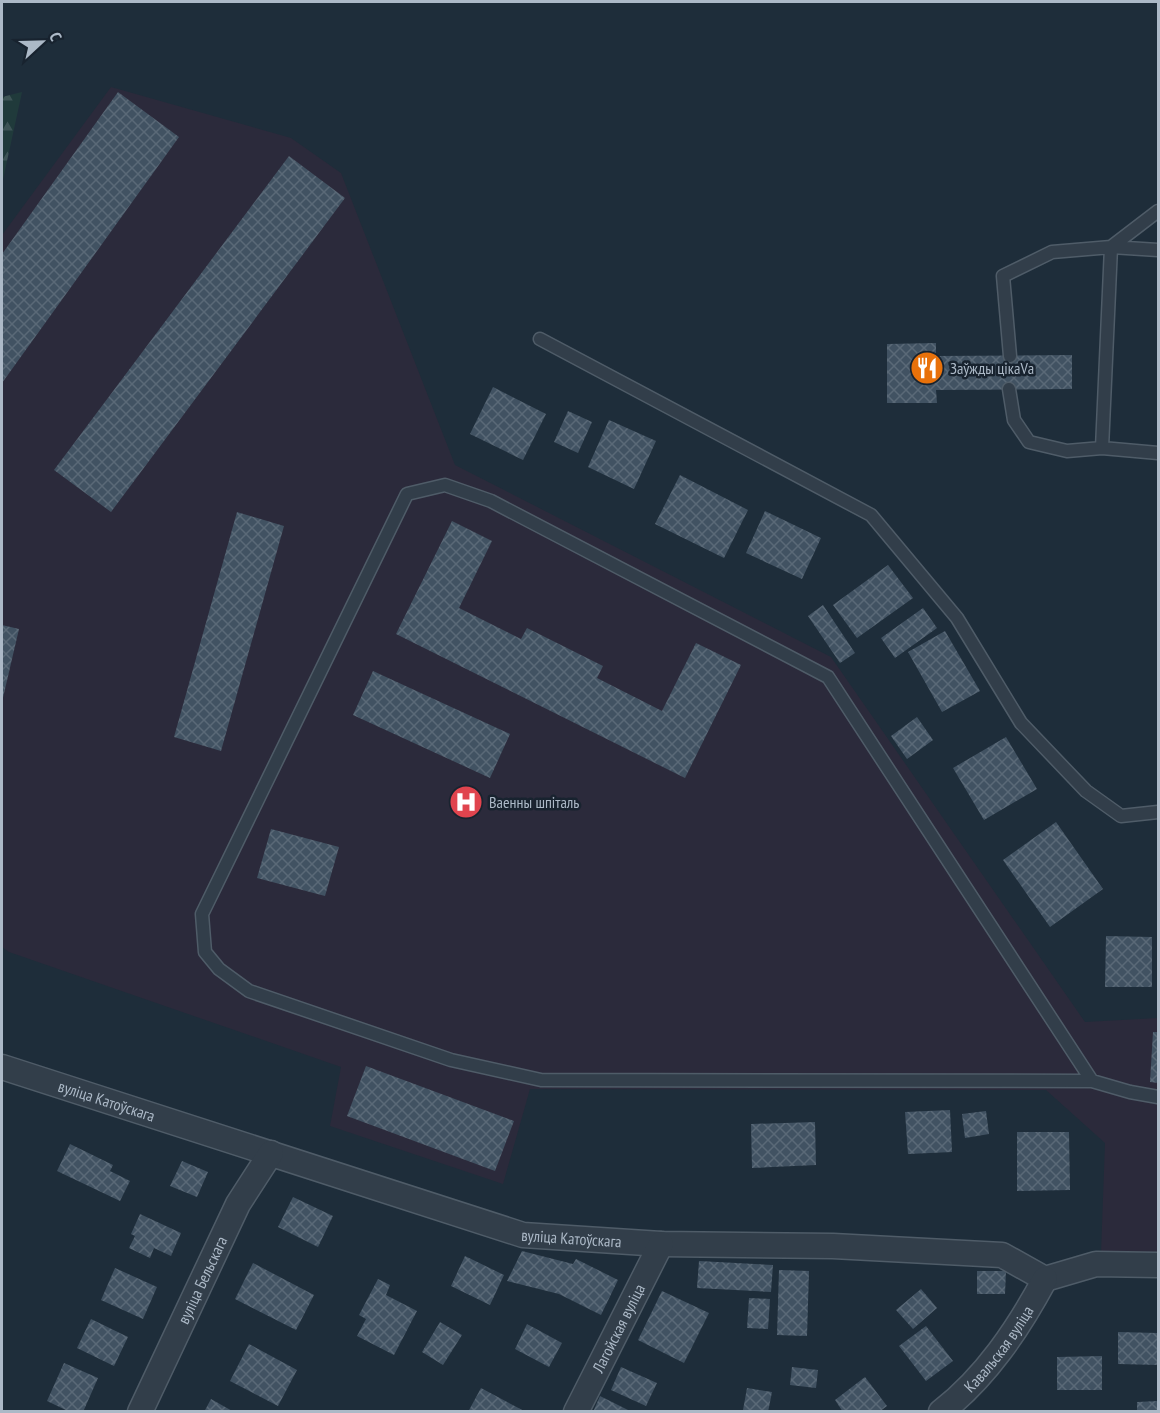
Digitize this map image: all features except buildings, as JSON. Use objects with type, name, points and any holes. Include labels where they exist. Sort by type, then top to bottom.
[{"type":"street","name":"вуліца Катоўскага","points":[[2,1067],[523,1235],[661,1244],[833,1246],[1002,1255],[1045,1279]]},
{"type":"street","name":"вуліца Бельскага","points":[[140,1412],[238,1203],[271,1153]]},
{"type":"street","name":"Лагойская вуліца","points":[[576,1412],[661,1244]]},
{"type":"street","points":[[1045,1279],[1096,1264],[1158,1264]]},
{"type":"street","name":"Кавальская вуліца","points":[[941,1412],[961,1396],[1018,1329],[1045,1279]]},
{"type":"lane","points":[[1102,448],[1111,247],[1158,211]]},
{"type":"lane","points":[[1010,356],[1003,276],[1052,252],[1111,247],[1158,250]]},
{"type":"lane","points":[[540,339],[871,515],[957,618],[1021,723],[1086,791],[1121,816],[1158,812]]},
{"type":"lane","points":[[1009,389],[1014,420],[1029,442],[1067,451],[1102,448],[1158,453]]},
{"type":"lane","points":[[1092,1081],[828,677],[491,501],[445,485],[407,494],[202,914],[205,952],[219,969],[249,991],[451,1060],[541,1080],[1092,1081],[1158,1097]]},
{"type":"shaded area","name":"Ваенны шпіталь","points":[[111,87],[291,138],[341,173],[455,465],[831,657],[1085,1022],[1158,1018],[1158,1253],[1101,1253],[1105,1143],[1046,1090],[530,1089],[503,1184],[330,1126],[341,1067],[9,952],[2,947],[2,235]]},
{"type":"green space","points":[[22,92],[2,184],[2,97]]},
{"type":"place","name":"Заўжды цікаVа","points":[[927,368]]},
{"type":"place","name":"Ваенны шпіталь","points":[[466,802]]}]
